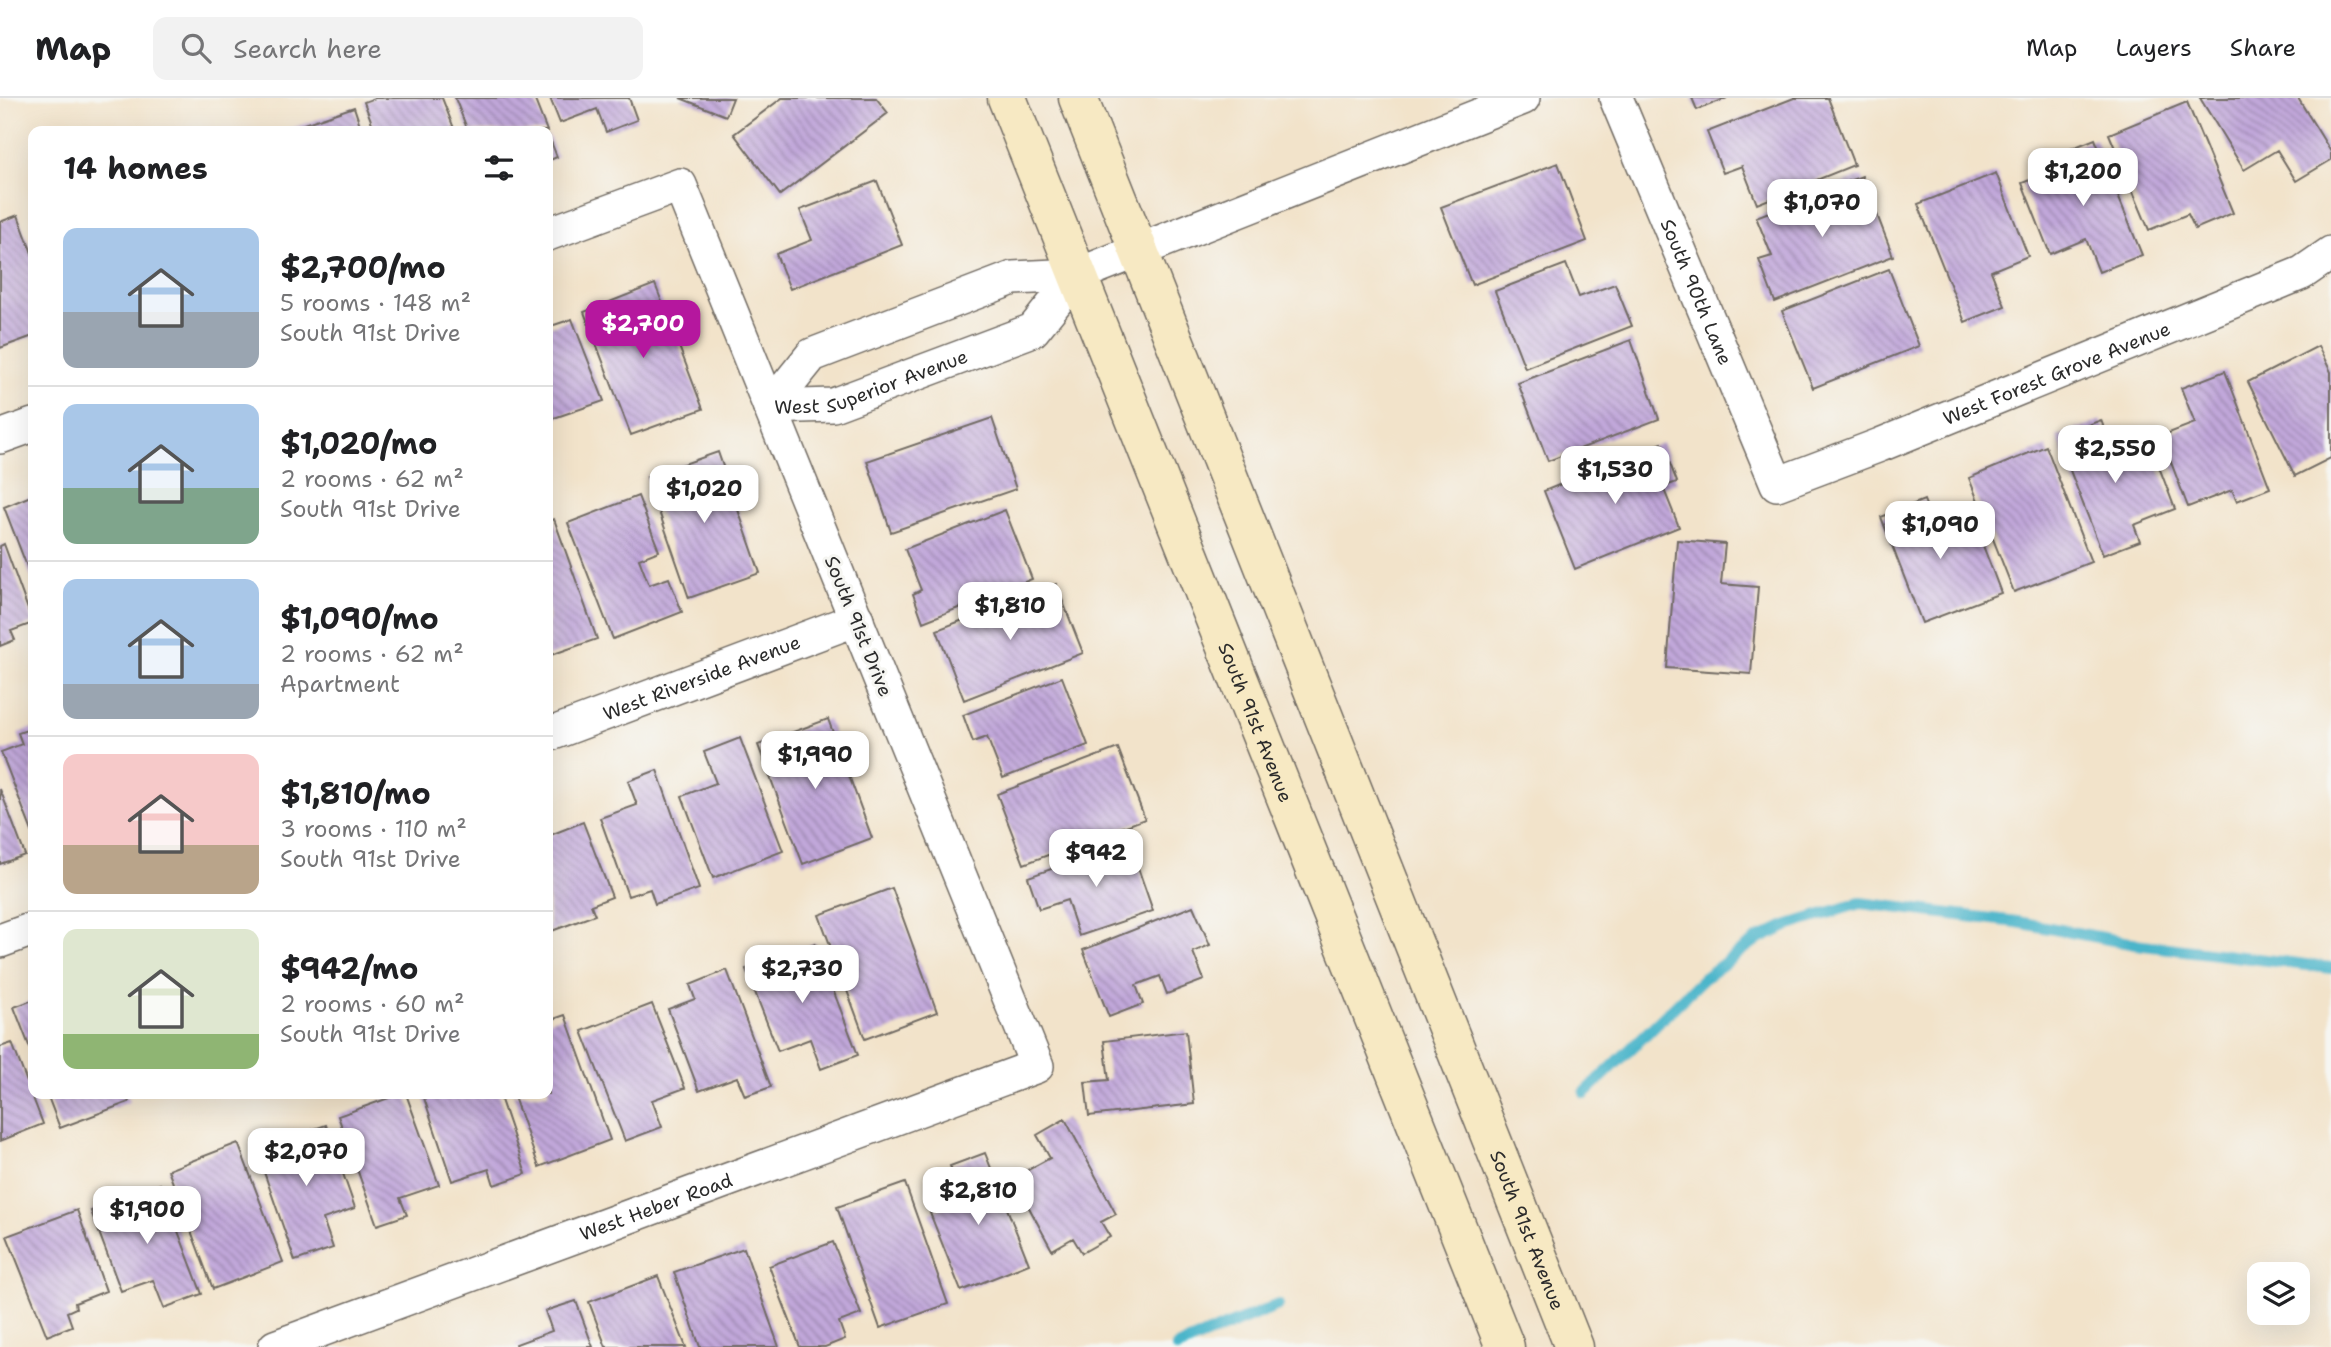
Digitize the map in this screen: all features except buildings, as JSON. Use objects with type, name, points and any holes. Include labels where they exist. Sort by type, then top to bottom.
[{"type":"main road","name":"South 91st Avenue","points":[[1007,98],[1505,1347]]},
{"type":"main road","name":"South 91st Avenue","points":[[1078,98],[1574,1347]]},
{"type":"street","name":"West Superior Avenue","points":[[770,407],[812,355],[1013,278],[1077,275],[1523,98]]},
{"type":"street","name":"South 90th Lane","points":[[1616,98],[1777,484]]},
{"type":"street","name":"South 91st Drive","points":[[553,232],[680,185],[1037,1066]]},
{"type":"street","name":"West Forest Grove Avenue","points":[[1777,484],[1880,445],[2302,273],[2331,253]]},
{"type":"street","name":"West Superior Avenue","points":[[770,407],[833,405],[1033,330],[1077,275]]},
{"type":"street","points":[[0,437],[28,427]]},
{"type":"street","name":"West Riverside Avenue","points":[[553,733],[857,619]]},
{"type":"street","points":[[0,941],[28,931]]},
{"type":"street","name":"West Heber Road","points":[[275,1347],[1037,1066]]},
{"type":"waterway","points":[[1585,1093],[1704,978],[1755,941],[1786,926],[1860,903],[2017,922],[2135,944],[2331,968]]},
{"type":"waterway","points":[[1177,1347],[1278,1305]]}]
